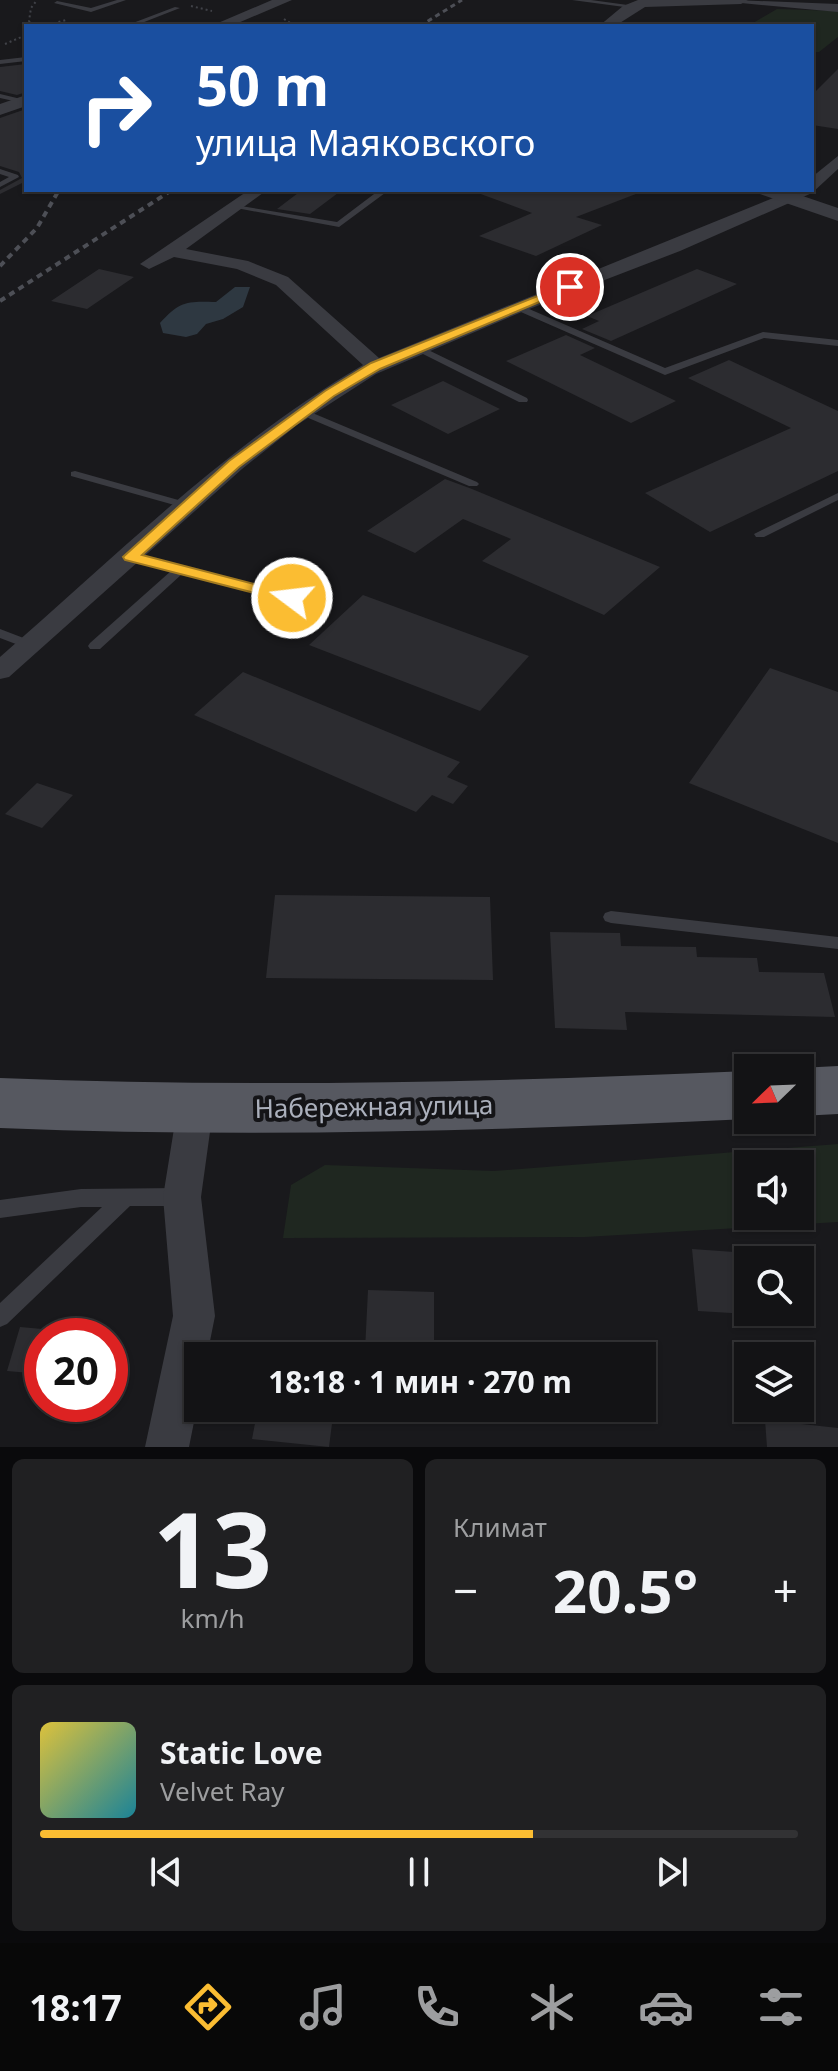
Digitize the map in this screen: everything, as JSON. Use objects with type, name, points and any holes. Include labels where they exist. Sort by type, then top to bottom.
[{"type":"main road","points":[[814,1091],[838,1090]]},
{"type":"main road","name":"Набережная улица","points":[[0,1103],[195,1110],[378,1108],[734,1095]]},
{"type":"street","points":[[609,24],[632,6],[652,2],[741,0],[838,8]]},
{"type":"street","points":[[219,20],[276,1]]},
{"type":"street","points":[[0,110],[24,101]]},
{"type":"street","points":[[814,183],[838,161]]},
{"type":"street","points":[[149,264],[256,192]]},
{"type":"street","points":[[0,671],[131,557],[185,505],[303,412],[376,366],[798,194],[838,215]]},
{"type":"street","points":[[171,251],[242,265],[276,277],[376,366]]},
{"type":"street","points":[[167,1447],[194,1316],[182,1197],[195,1110]]},
{"type":"lane","points":[[57,3],[91,10],[123,0]]},
{"type":"lane","points":[[575,0],[632,6]]},
{"type":"lane","points":[[171,2],[178,6]]},
{"type":"lane","points":[[133,24],[178,6]]},
{"type":"lane","points":[[0,62],[24,59]]},
{"type":"lane","points":[[0,96],[24,101]]},
{"type":"lane","points":[[0,171],[15,177],[0,185]]},
{"type":"lane","points":[[235,207],[339,225],[381,193]]},
{"type":"lane","points":[[517,307],[665,372],[763,335],[838,343]]},
{"type":"lane","points":[[418,348],[523,400]]},
{"type":"lane","points":[[303,412],[473,484]]},
{"type":"lane","points":[[75,474],[185,505]]},
{"type":"lane","points":[[760,534],[838,496]]},
{"type":"lane","points":[[131,557],[292,598]]},
{"type":"lane","points":[[95,646],[181,568]]},
{"type":"lane","points":[[0,633],[29,645]]},
{"type":"lane","points":[[611,917],[838,943]]},
{"type":"lane","points":[[0,1317],[126,1197]]},
{"type":"lane","points":[[0,1209],[81,1198],[182,1197]]},
{"type":"path","points":[[31,24],[31,8],[37,0]]},
{"type":"path","points":[[178,6],[219,20]]},
{"type":"path","points":[[0,45],[24,36]]},
{"type":"shaded area","points":[[777,9],[838,11],[838,37],[819,52],[814,52],[814,24],[751,24]]},
{"type":"shaded area","points":[[235,287],[250,287],[243,307],[223,319],[206,324],[197,334],[186,337],[163,333],[160,323],[179,306],[191,302],[216,302]]},
{"type":"shaded area","points":[[838,1144],[838,1222],[814,1223],[814,1150],[762,1150]]},
{"type":"shaded area","points":[[734,1152],[734,1228],[585,1237],[283,1238],[291,1185],[325,1165],[494,1171]]},
{"type":"building","points":[[24,64],[24,93],[17,95],[0,91],[0,67]]},
{"type":"building","points":[[838,69],[838,129],[814,125],[814,93]]},
{"type":"building","points":[[24,110],[24,182],[0,194],[0,190],[22,178],[19,172],[0,166],[0,118]]},
{"type":"building","points":[[299,192],[339,192],[310,214],[277,209]]},
{"type":"building","points":[[641,192],[576,217],[602,225],[536,256],[479,236],[532,213],[478,193]]},
{"type":"building","points":[[99,269],[134,277],[87,309],[51,301]]},
{"type":"building","points":[[697,269],[737,284],[611,341],[582,329],[599,321],[587,316]]},
{"type":"building","points":[[566,335],[595,348],[580,355],[676,401],[631,423],[506,361]]},
{"type":"building","points":[[729,360],[838,411],[838,471],[710,532],[645,493],[791,428],[688,378]]},
{"type":"building","points":[[443,381],[500,409],[448,434],[391,405]]},
{"type":"building","points":[[445,479],[660,567],[604,615],[482,561],[511,539],[463,519],[415,553],[367,531]]},
{"type":"building","points":[[363,595],[529,656],[480,711],[309,645]]},
{"type":"building","points":[[770,668],[838,692],[838,843],[689,783]]},
{"type":"building","points":[[243,672],[460,762],[447,777],[468,786],[453,804],[432,795],[416,812],[194,715]]},
{"type":"building","points":[[37,783],[73,795],[42,828],[5,814]]},
{"type":"building","points":[[275,895],[490,897],[493,980],[266,978]]},
{"type":"building","points":[[550,932],[620,933],[621,946],[696,947],[697,957],[757,958],[759,972],[824,973],[835,1017],[625,1012],[627,1030],[555,1028]]},
{"type":"building","points":[[692,1249],[734,1252],[734,1313],[698,1311]]},
{"type":"building","points":[[368,1290],[434,1292],[434,1342],[365,1342]]},
{"type":"building","points":[[20,1327],[24,1327],[24,1372],[7,1371]]},
{"type":"building","points":[[255,1422],[332,1422],[329,1447],[252,1439]]},
{"type":"building","points":[[765,1422],[838,1428],[838,1447],[767,1447]]},
{"type":"railway","points":[[423,24],[462,0]]},
{"type":"railway","points":[[0,266],[37,228],[58,192]]},
{"type":"railway","points":[[0,301],[169,192]]},
{"type":"route","points":[[292,598],[131,557],[185,505],[234,464],[330,393],[376,366],[570,287]]}]
